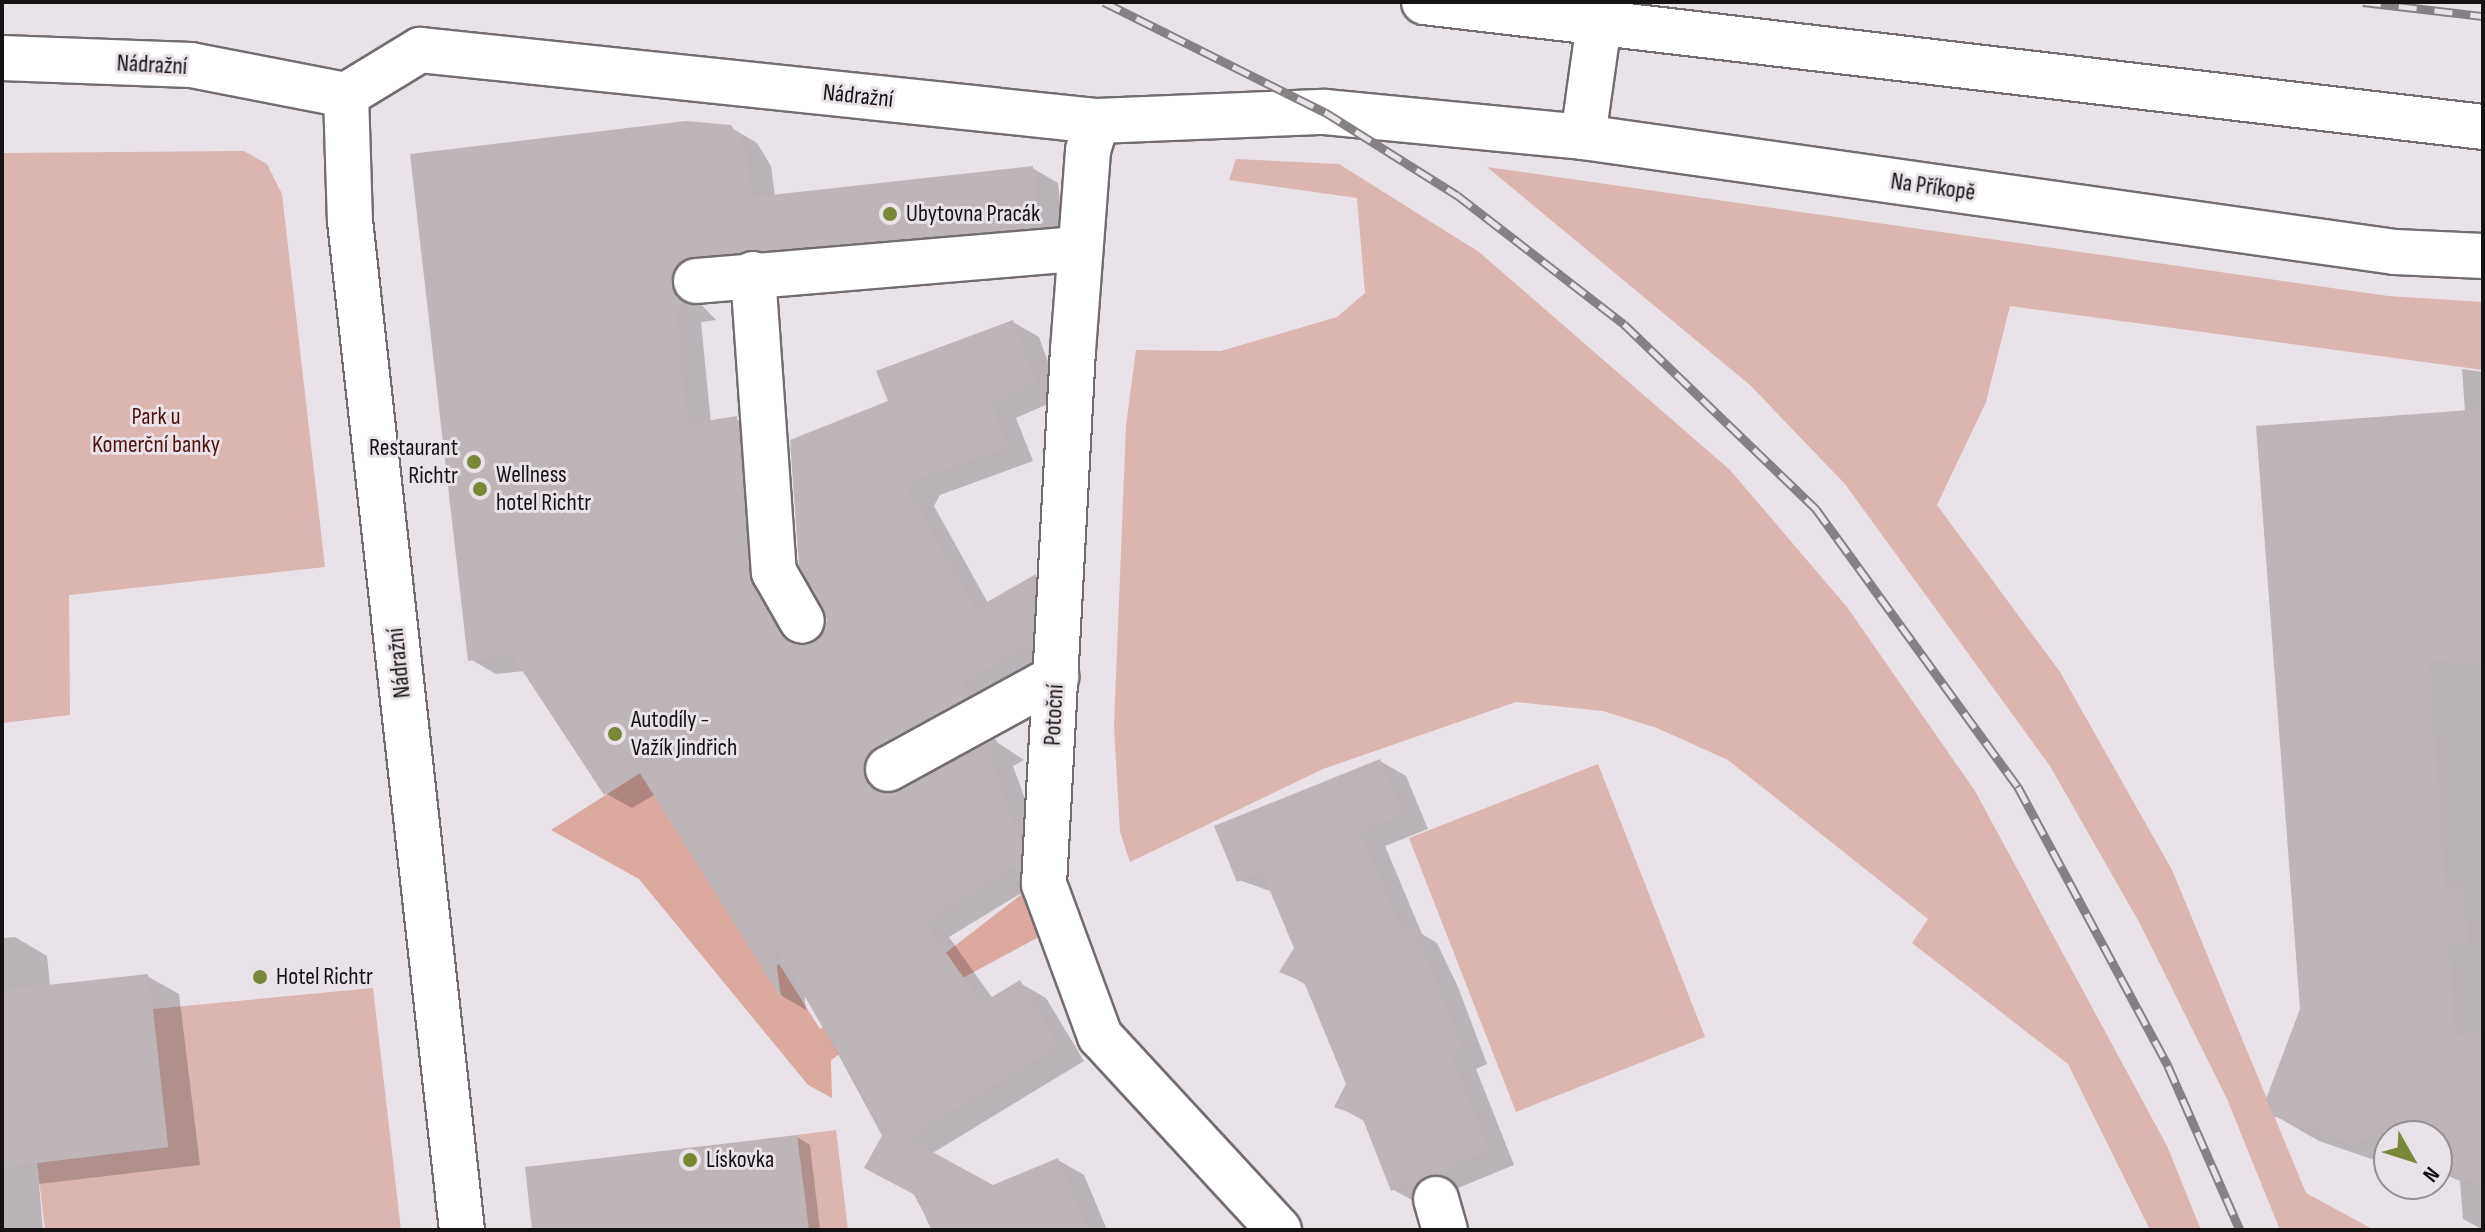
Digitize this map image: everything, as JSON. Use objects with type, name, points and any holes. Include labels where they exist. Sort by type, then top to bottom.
[{"type":"street","points":[[1424,2],[2483,127]]},
{"type":"street","points":[[1583,137],[1599,23]]},
{"type":"street","name":"Nádražní","points":[[2,58],[191,65],[346,95],[420,50],[1097,121],[1325,112],[1383,116]]},
{"type":"street","name":"Nádražní","points":[[346,95],[350,221],[462,1230]]},
{"type":"street","name":"Na Příkopě","points":[[1383,116],[1583,137],[2395,252],[2483,256]]},
{"type":"street","name":"Potoční","points":[[1097,121],[1080,249],[1044,884],[1100,1036],[1279,1230]]},
{"type":"street","points":[[696,281],[1080,249]]},
{"type":"street","points":[[753,274],[774,572],[802,621]]},
{"type":"street","points":[[888,769],[1056,677]]},
{"type":"green space","name":"Park u Komerční banky","points":[[244,151],[267,164],[282,194],[325,567],[69,595],[70,715],[2,723],[2,153]]},
{"type":"green space","points":[[1236,159],[1339,164],[1479,252],[1730,470],[1847,607],[1975,791],[2167,1146],[2201,1230],[2150,1230],[2068,1064],[1912,943],[1928,919],[1728,760],[1657,728],[1603,711],[1516,702],[1323,769],[1130,862],[1120,832],[1114,726],[1126,426],[1136,350],[1221,351],[1337,317],[1365,293],[1357,198],[1229,180]]},
{"type":"green space","points":[[1487,167],[2388,296],[2483,302],[2483,370],[2010,306],[1986,402],[1937,505],[2060,672],[2172,870],[2306,1193],[2374,1230],[2280,1230],[2227,1099],[2139,922],[2050,766],[1845,484],[1750,385]]},
{"type":"green space","points":[[1598,764],[1705,1037],[1516,1112],[1409,838]]},
{"type":"green space","points":[[373,988],[401,1230],[45,1230],[37,1163],[168,1147],[153,1009]]},
{"type":"green space","points":[[836,1130],[848,1230],[805,1230],[797,1135]]},
{"type":"shaded area","points":[[640,773],[766,973],[779,964],[820,1029],[939,958],[1031,887],[1037,938],[903,1010],[831,1060],[832,1098],[808,1085],[639,879],[551,830]]},
{"type":"building","points":[[686,121],[731,125],[746,150],[752,197],[1033,166],[1038,227],[694,256],[681,261],[671,282],[676,296],[695,306],[676,308],[687,424],[737,416],[749,574],[780,633],[801,646],[823,634],[827,620],[799,565],[790,440],[888,401],[876,371],[1013,320],[1036,383],[991,403],[1008,447],[914,481],[908,490],[975,609],[1036,574],[1032,643],[962,683],[970,696],[876,747],[863,769],[874,790],[888,794],[995,739],[999,745],[988,751],[1021,844],[1020,863],[924,922],[982,1003],[1020,980],[1059,1046],[907,1138],[993,1185],[1058,1158],[1088,1230],[931,1230],[917,1196],[864,1168],[884,1132],[774,944],[781,998],[640,773],[604,795],[512,655],[468,661],[410,154]]},
{"type":"building","points":[[2483,409],[2483,662],[2429,661],[2445,887],[2464,885],[2468,943],[2449,945],[2455,1035],[2481,1034],[2483,1186],[2453,1173],[2453,1120],[2373,1120],[2373,1139],[2369,1137],[2354,1144],[2273,1116],[2266,1099],[2300,1009],[2256,426]]},
{"type":"building","points":[[1380,759],[1403,815],[1360,831],[1401,930],[1411,926],[1432,970],[1462,1049],[1450,1054],[1489,1150],[1391,1191],[1362,1117],[1334,1107],[1346,1084],[1304,982],[1279,972],[1294,948],[1262,872],[1237,882],[1214,826]]},
{"type":"building","points":[[148,974],[168,1147],[2,1167],[2,990]]},
{"type":"building","name":"Lískovka","points":[[797,1135],[809,1230],[532,1230],[525,1167]]},
{"type":"railway","points":[[1104,2],[1325,112],[1457,195],[1624,324],[1816,509],[2018,787],[2168,1066],[2240,1230]]},
{"type":"railway","points":[[2363,2],[2483,16]]},
{"type":"place","name":"Ubytovna Pracák","points":[[890,214]]},
{"type":"place","name":"Restaurant Richtr","points":[[474,462]]},
{"type":"place","name":"Wellness hotel Richtr","points":[[480,489]]},
{"type":"place","name":"Autodíly - Važík Jindřich","points":[[615,734]]},
{"type":"place","name":"Hotel Richtr","points":[[260,977]]},
{"type":"place","name":"Lískovka","points":[[690,1160]]}]
